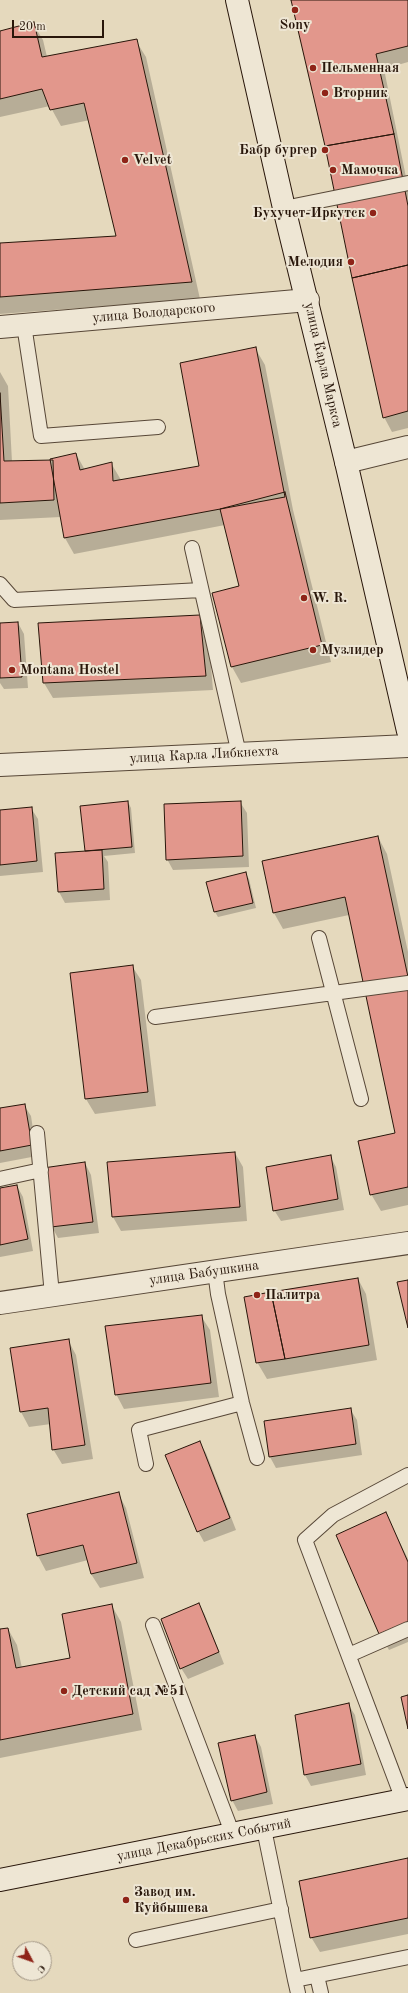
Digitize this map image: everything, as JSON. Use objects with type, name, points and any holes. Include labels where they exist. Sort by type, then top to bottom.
[{"type":"street","name":"улица Карла Маркса","points":[[237,0],[284,208],[308,300],[408,731]]},
{"type":"street","name":"улица Володарского","points":[[0,327],[308,300]]},
{"type":"street","points":[[346,462],[408,448]]},
{"type":"street","name":"улица Карла Либкнехта","points":[[0,765],[408,746]]},
{"type":"street","name":"улица Бабушкина","points":[[0,1303],[408,1243]]},
{"type":"street","name":"улица Декабрьских Событий","points":[[0,1880],[406,1800]]},
{"type":"lane","points":[[284,208],[408,183]]},
{"type":"lane","points":[[24,325],[41,436],[158,427]]},
{"type":"lane","points":[[192,548],[238,754]]},
{"type":"lane","points":[[0,584],[14,600],[201,590]]},
{"type":"lane","points":[[319,938],[361,1099]]},
{"type":"lane","points":[[155,1017],[408,983]]},
{"type":"lane","points":[[37,1133],[52,1295]]},
{"type":"lane","points":[[0,1179],[41,1170]]},
{"type":"lane","points":[[215,1271],[218,1294],[242,1402],[257,1458]]},
{"type":"lane","points":[[146,1464],[139,1430],[242,1402]]},
{"type":"lane","points":[[406,1800],[305,1540],[333,1515],[408,1475]]},
{"type":"lane","points":[[153,1625],[233,1835]]},
{"type":"lane","points":[[349,1655],[408,1629]]},
{"type":"lane","points":[[264,1829],[296,1986],[317,1976],[408,1957]]},
{"type":"lane","points":[[136,1940],[281,1909]]},
{"type":"lane","points":[[317,1976],[320,1993]]},
{"type":"building","points":[[291,0],[408,0],[408,46],[376,54],[394,134],[325,146]]},
{"type":"building","points":[[34,22],[42,57],[137,39],[192,282],[0,297],[0,243],[116,236],[84,103],[50,110],[42,89],[0,99],[0,31]]},
{"type":"building","points":[[394,134],[408,206],[408,265],[352,278],[325,146]]},
{"type":"building","points":[[408,265],[408,411],[383,418],[352,278]]},
{"type":"building","points":[[256,347],[285,497],[64,538],[50,459],[76,453],[80,470],[112,462],[113,481],[199,466],[180,363]]},
{"type":"building","points":[[0,393],[4,461],[53,460],[54,500],[0,503]]},
{"type":"building","points":[[285,492],[322,645],[231,667],[212,593],[239,586],[220,509]]},
{"type":"building","points":[[200,615],[206,676],[43,683],[38,623]]},
{"type":"building","points":[[18,622],[22,677],[0,678],[0,623]]},
{"type":"building","points":[[128,801],[132,847],[85,851],[80,806]]},
{"type":"building","points":[[241,801],[243,856],[166,860],[164,804]]},
{"type":"building","points":[[32,807],[37,861],[0,865],[0,810]]},
{"type":"building","points":[[378,836],[408,977],[408,1187],[370,1195],[358,1141],[395,1133],[345,897],[273,913],[262,861]]},
{"type":"building","points":[[102,850],[104,889],[58,892],[55,853]]},
{"type":"building","points":[[246,872],[253,903],[214,912],[206,882]]},
{"type":"building","points":[[133,965],[148,1092],[85,1099],[70,973]]},
{"type":"building","points":[[25,1104],[32,1145],[0,1151],[0,1108]]},
{"type":"building","points":[[235,1152],[240,1207],[112,1217],[107,1162]]},
{"type":"building","points":[[331,1155],[338,1199],[273,1211],[266,1167]]},
{"type":"building","points":[[85,1162],[93,1222],[51,1227],[43,1168]]},
{"type":"building","points":[[17,1185],[28,1239],[0,1245],[0,1188]]},
{"type":"building","points":[[358,1278],[369,1345],[285,1359],[271,1292]]},
{"type":"building","points":[[408,1280],[408,1328],[397,1282]]},
{"type":"building","points":[[271,1292],[285,1359],[256,1363],[244,1297]]},
{"type":"building","points":[[202,1315],[211,1383],[115,1395],[105,1326]]},
{"type":"building","points":[[69,1339],[85,1445],[52,1450],[48,1408],[20,1412],[10,1348]]},
{"type":"building","points":[[351,1408],[356,1444],[269,1457],[264,1421]]},
{"type":"building","points":[[200,1441],[230,1518],[197,1532],[165,1455]]},
{"type":"building","points":[[119,1492],[137,1563],[91,1574],[83,1545],[37,1556],[27,1514]]},
{"type":"building","points":[[386,1512],[408,1562],[408,1622],[379,1634],[336,1535]]},
{"type":"building","points":[[199,1603],[219,1652],[180,1669],[161,1619]]},
{"type":"building","name":"Детский сад №51","points":[[112,1604],[133,1714],[0,1740],[0,1629],[8,1628],[16,1668],[70,1658],[62,1614]]},
{"type":"building","points":[[408,1695],[408,1729],[401,1697]]},
{"type":"building","points":[[349,1703],[361,1764],[304,1775],[295,1715]]},
{"type":"building","points":[[255,1735],[267,1792],[231,1801],[218,1743]]},
{"type":"building","points":[[408,1858],[408,1918],[310,1938],[299,1881]]},
{"type":"place","name":"Sony","points":[[295,10]]},
{"type":"place","name":"Пельменная","points":[[313,68]]},
{"type":"place","name":"Вторник","points":[[325,93]]},
{"type":"place","name":"Бабр бургер","points":[[325,150]]},
{"type":"place","name":"Velvet","points":[[125,160]]},
{"type":"place","name":"Мамочка","points":[[333,170]]},
{"type":"place","name":"Бухучет-Иркутск","points":[[373,213]]},
{"type":"place","name":"Мелодия","points":[[351,262]]},
{"type":"place","name":"W. R.","points":[[304,598]]},
{"type":"place","name":"Музлидер","points":[[313,650]]},
{"type":"place","name":"Montana Hostel","points":[[12,670]]},
{"type":"place","name":"Палитра","points":[[257,1295]]},
{"type":"place","name":"Детский сад №51","points":[[64,1691]]},
{"type":"place","name":"Завод им. Куйбышева","points":[[126,1900]]}]
